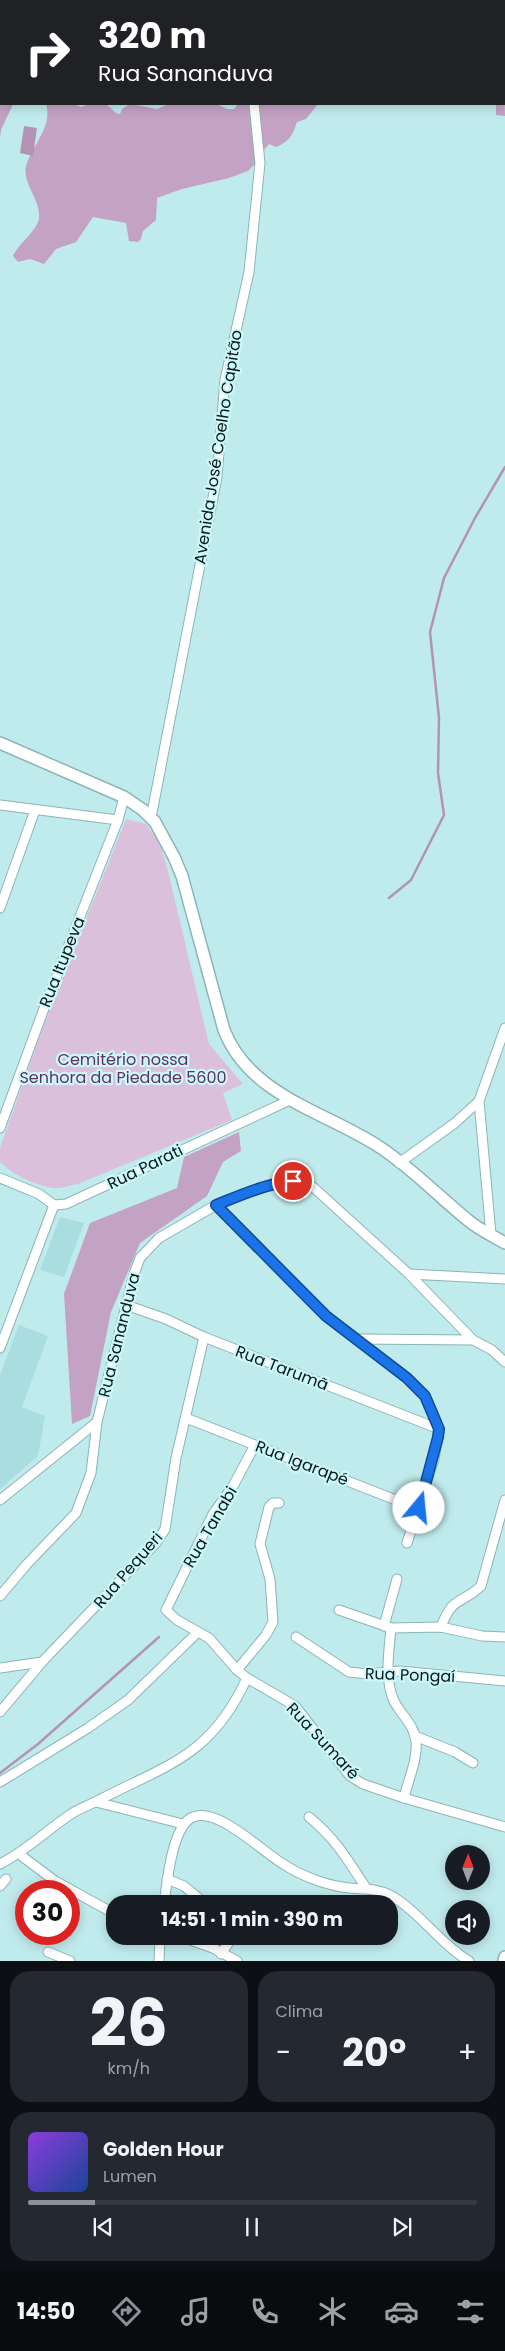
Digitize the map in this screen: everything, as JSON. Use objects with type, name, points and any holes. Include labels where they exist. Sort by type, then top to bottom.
[{"type":"main road","points":[[0,743],[124,797],[151,818],[164,836],[182,876],[230,1044],[243,1063],[263,1082],[290,1100],[379,1147],[471,1223],[505,1243]]},
{"type":"main road","points":[[504,1961],[505,1957]]},
{"type":"street","name":"Avenida José Coelho Capitão","points":[[151,818],[217,477],[225,380],[249,272],[260,163],[254,105]]},
{"type":"street","name":"Rua Itupeva","points":[[0,1128],[46,1003],[118,820],[124,797]]},
{"type":"street","points":[[0,805],[118,820]]},
{"type":"street","points":[[0,908],[3,894],[35,810]]},
{"type":"street","points":[[492,1235],[479,1102],[505,1028]]},
{"type":"street","name":"Rua Parati","points":[[54,1205],[66,1204],[86,1196],[290,1100]]},
{"type":"street","points":[[399,1163],[455,1123],[479,1102]]},
{"type":"street","points":[[0,1178],[39,1194],[54,1205],[0,1348]]},
{"type":"street","name":"Rua Sananduva","points":[[0,1596],[26,1564],[76,1513],[91,1473],[97,1422],[126,1305],[140,1258],[158,1238],[216,1205],[275,1183],[293,1181],[313,1187],[409,1274],[473,1340],[492,1350],[505,1362]]},
{"type":"street","points":[[216,1205],[326,1316],[407,1378],[425,1396],[439,1429],[434,1459],[407,1543]]},
{"type":"street","points":[[409,1274],[505,1279]]},
{"type":"street","name":"Rua Tarumã","points":[[126,1305],[166,1319],[204,1337],[439,1429]]},
{"type":"street","name":"Rua Pequeri","points":[[0,1712],[42,1662],[114,1588],[156,1542],[165,1529],[176,1458],[204,1337]]},
{"type":"street","points":[[358,1339],[473,1340]]},
{"type":"street","name":"Rua Igarapé","points":[[186,1418],[419,1508]]},
{"type":"street","points":[[0,1500],[97,1422]]},
{"type":"street","name":"Rua Tanabi","points":[[166,1610],[213,1514],[233,1486],[255,1445]]},
{"type":"street","points":[[441,1627],[447,1611],[454,1603],[481,1586],[505,1500]]},
{"type":"street","points":[[237,1670],[266,1635],[272,1622],[270,1579],[260,1544],[269,1507],[273,1503],[280,1503]]},
{"type":"street","points":[[397,1579],[388,1627],[388,1672],[393,1698],[415,1736],[416,1751],[404,1798]]},
{"type":"street","name":"Rua Sumaré","points":[[166,1610],[176,1620],[209,1638],[237,1670],[247,1678],[295,1706],[350,1776],[364,1784],[404,1798],[505,1827]]},
{"type":"street","points":[[339,1610],[388,1627],[441,1627],[482,1636],[505,1638]]},
{"type":"street","points":[[0,1782],[88,1728],[128,1700],[198,1632]]},
{"type":"street","name":"Rua Pongaí","points":[[296,1637],[349,1672],[368,1674],[388,1672],[505,1681]]},
{"type":"street","points":[[0,1668],[42,1662]]},
{"type":"street","points":[[0,1864],[19,1854],[72,1813],[159,1771],[193,1752],[213,1733],[228,1713],[247,1678]]},
{"type":"street","points":[[415,1736],[456,1752],[472,1764]]},
{"type":"street","points":[[96,1802],[183,1824]]},
{"type":"street","points":[[165,1895],[178,1835],[183,1824],[199,1815],[212,1816],[285,1866],[338,1886],[366,1888],[392,1896],[436,1936],[469,1961]]},
{"type":"street","points":[[309,1817],[334,1840],[366,1888]]},
{"type":"street","points":[[19,1854],[55,1881],[106,1909]]},
{"type":"street","points":[[167,1879],[184,1886],[195,1895]]},
{"type":"street","points":[[159,1961],[160,1945]]},
{"type":"street","points":[[204,1945],[237,1961]]},
{"type":"street","points":[[221,1954],[227,1945]]},
{"type":"street","points":[[48,1952],[70,1961]]},
{"type":"shaded area","points":[[0,105],[13,105],[1,130],[0,139]]},
{"type":"shaded area","points":[[46,105],[76,105],[81,107],[87,105],[107,105],[120,114],[122,109],[128,105],[157,109],[167,105],[218,105],[227,109],[234,109],[237,105],[317,105],[306,119],[297,122],[292,134],[284,143],[276,147],[269,144],[264,150],[257,145],[256,163],[248,171],[229,178],[182,189],[157,198],[156,220],[143,231],[138,242],[129,241],[126,223],[93,217],[76,242],[56,249],[44,264],[30,259],[18,262],[13,256],[38,223],[39,218],[39,211],[25,172],[29,158],[47,120]]},
{"type":"shaded area","points":[[496,105],[505,105],[505,116],[496,115]]},
{"type":"shaded area","points":[[24,126],[37,128],[33,156],[20,153]]},
{"type":"shaded area","points":[[239,1132],[241,1151],[223,1162],[207,1196],[140,1243],[111,1312],[90,1416],[72,1424],[64,1294],[90,1223],[177,1188],[184,1157]]},
{"type":"shaded area","points":[[60,1217],[84,1223],[64,1277],[40,1270]]},
{"type":"shaded area","points":[[19,1325],[48,1336],[22,1407],[45,1416],[38,1456],[0,1489],[0,1375]]},
{"type":"green space","name":"Cemitério nossa Senhora da Piedade 5600","points":[[126,819],[146,824],[160,844],[209,1044],[243,1084],[223,1093],[232,1120],[78,1184],[51,1188],[27,1180],[5,1167],[0,1162],[0,1148],[43,1027]]},
{"type":"waterway","points":[[389,898],[411,880],[444,815],[438,773],[439,718],[430,632],[444,578],[475,518],[505,467]]},
{"type":"waterway","points":[[0,1773],[38,1744],[159,1637]]},
{"type":"route","points":[[293,1181],[275,1183],[252,1190],[216,1205],[326,1316],[407,1378],[425,1396],[439,1429],[434,1459],[419,1508]]}]
